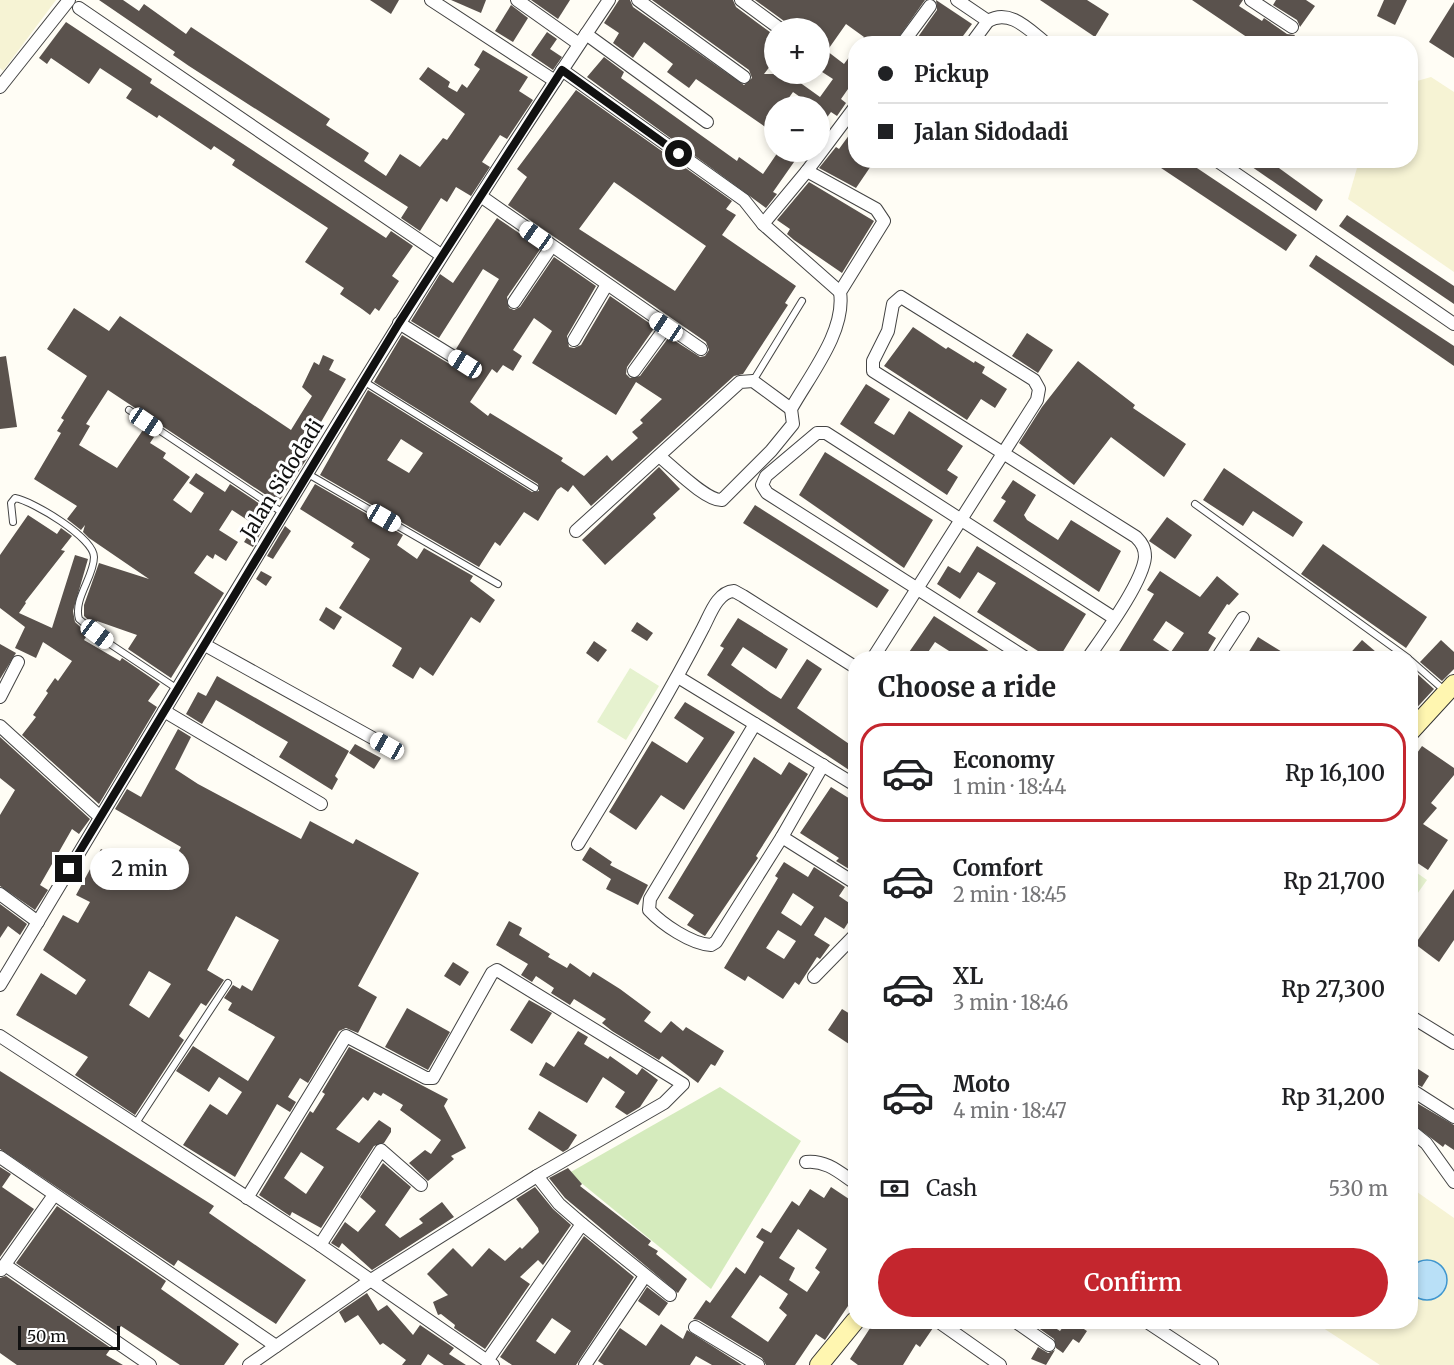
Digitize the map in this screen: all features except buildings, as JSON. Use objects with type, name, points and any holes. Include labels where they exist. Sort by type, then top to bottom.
[{"type":"main road","points":[[1418,723],[1450,688]]},
{"type":"main road","points":[[819,1365],[848,1329]]},
{"type":"street","points":[[431,0],[555,81]]},
{"type":"street","points":[[517,0],[583,39],[707,122]]},
{"type":"street","name":"Jalan Sidodadi","points":[[0,985],[176,688],[205,645],[441,255],[482,197],[609,0]]},
{"type":"street","points":[[638,0],[744,77]]},
{"type":"street","points":[[741,0],[765,18]]},
{"type":"street","points":[[957,0],[987,21]]},
{"type":"street","points":[[1251,0],[1292,27]]},
{"type":"street","points":[[0,87],[74,4],[441,255]]},
{"type":"street","points":[[908,36],[930,6]]},
{"type":"street","points":[[977,36],[987,21],[997,15],[1009,17],[1036,36]]},
{"type":"street","points":[[562,70],[744,200],[763,224],[840,292],[842,306],[838,326],[792,409],[794,420],[788,430],[722,500],[714,500],[705,494],[659,456]]},
{"type":"street","points":[[763,224],[848,116]]},
{"type":"street","points":[[1228,168],[1454,324]]},
{"type":"street","points":[[807,171],[883,215],[884,225],[840,292]]},
{"type":"street","points":[[482,197],[606,286],[700,349]]},
{"type":"street","points":[[514,302],[551,247]]},
{"type":"street","points":[[574,340],[606,286]]},
{"type":"street","points":[[878,651],[918,589],[1002,453],[1036,400],[1039,389],[1036,383],[899,297],[893,304],[888,331],[873,361],[873,371],[1002,453],[1141,542],[1145,555],[1140,575],[1093,651]]},
{"type":"street","points":[[399,323],[465,364]]},
{"type":"street","points":[[634,371],[666,327]]},
{"type":"street","points":[[576,531],[740,382],[753,381],[792,409]]},
{"type":"street","points":[[1015,651],[767,493],[763,489],[762,481],[817,433],[826,433],[1114,618]]},
{"type":"street","points":[[578,844],[678,677],[715,606],[725,594],[734,591],[848,663]]},
{"type":"street","points":[[1222,651],[1244,618]]},
{"type":"street","points":[[205,645],[387,746]]},
{"type":"street","points":[[0,697],[18,662]]},
{"type":"street","points":[[678,677],[848,781]]},
{"type":"street","points":[[164,711],[321,804]]},
{"type":"street","points":[[755,724],[652,893],[648,910],[698,942],[711,945],[716,942],[782,837],[823,765]]},
{"type":"street","points":[[0,726],[99,816]]},
{"type":"street","points":[[782,837],[848,879]]},
{"type":"street","points":[[0,894],[38,922]]},
{"type":"street","points":[[814,976],[848,942]]},
{"type":"street","points":[[247,1198],[346,1036],[426,1078],[434,1078],[492,973],[497,970],[683,1084],[669,1100],[653,1111],[537,1176],[371,1280],[249,1365]]},
{"type":"street","points":[[1418,1021],[1454,1043]]},
{"type":"street","points":[[1,1038],[136,1123],[320,1245],[490,1363],[582,1224]]},
{"type":"street","points":[[1418,1094],[1454,1117]]},
{"type":"street","points":[[1418,1136],[1426,1143],[1454,1182]]},
{"type":"street","points":[[320,1245],[381,1150],[422,1185]]},
{"type":"street","points":[[0,1157],[276,1346]]},
{"type":"street","points":[[806,1162],[818,1161],[848,1178]]},
{"type":"street","points":[[537,1176],[559,1204],[670,1295]]},
{"type":"street","points":[[54,1195],[2,1269],[150,1365]]},
{"type":"street","points":[[585,1365],[645,1276]]},
{"type":"street","points":[[695,1327],[758,1365]]},
{"type":"street","points":[[949,1329],[1000,1365]]},
{"type":"street","points":[[1026,1329],[1049,1345]]},
{"type":"street","points":[[1158,1329],[1212,1365]]},
{"type":"lane","points":[[753,381],[802,301]]},
{"type":"lane","points":[[365,382],[536,488]]},
{"type":"lane","points":[[129,410],[283,513]]},
{"type":"lane","points":[[308,474],[498,584]]},
{"type":"lane","points":[[12,522],[10,503],[15,498],[22,499],[50,512],[92,548],[94,559],[78,610],[79,619],[176,688]]},
{"type":"lane","points":[[1195,504],[1398,651]]},
{"type":"lane","points":[[1418,665],[1450,688]]},
{"type":"lane","points":[[136,1123],[228,983]]},
{"type":"shaded area","points":[[0,0],[56,0],[3,71],[0,68]]},
{"type":"shaded area","points":[[1431,77],[1454,92],[1454,272],[1348,199],[1357,168],[1418,168],[1418,81]]},
{"type":"shaded area","points":[[1418,1193],[1454,1218],[1454,1365],[1380,1365],[1325,1329],[1418,1329]]},
{"type":"green space","points":[[630,668],[659,686],[626,740],[597,722]]},
{"type":"green space","points":[[1418,874],[1427,880],[1418,893]]},
{"type":"green space","points":[[720,1087],[801,1141],[711,1289],[569,1173]]},
{"type":"water","points":[[1427,1260],[1435,1262],[1445,1272],[1447,1280],[1441,1294],[1427,1300],[1418,1297],[1418,1263]]},
{"type":"route","points":[[69,869],[99,816],[145,744],[176,688],[205,645],[399,323],[562,70],[679,154]]}]
